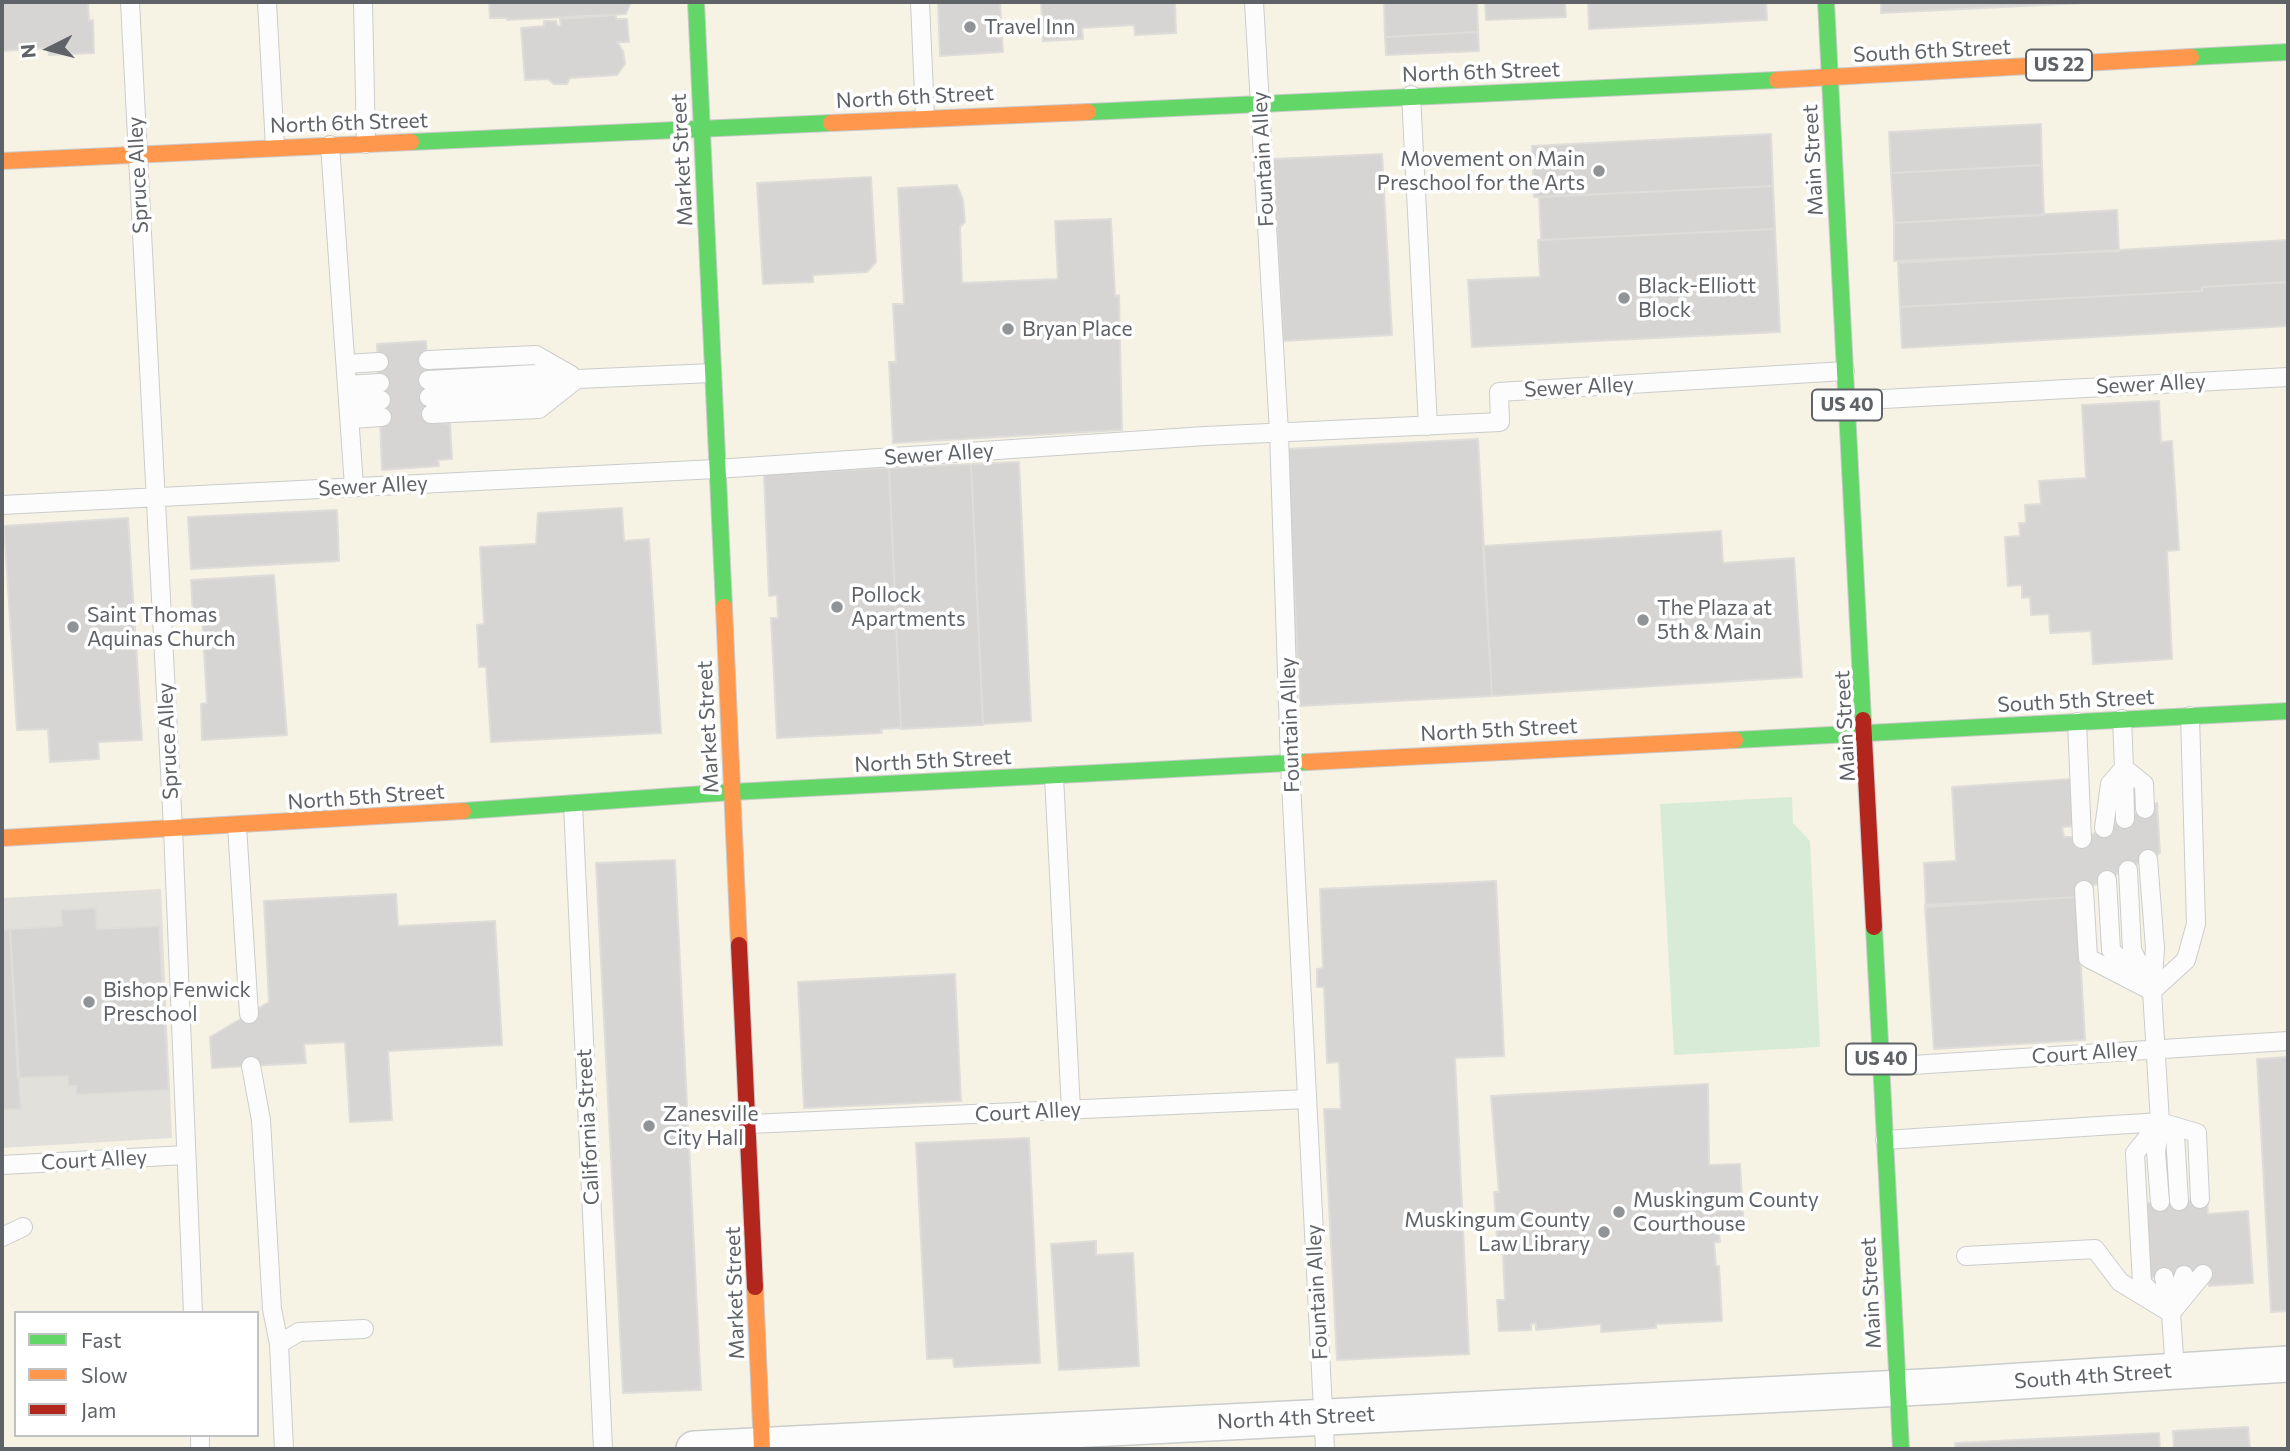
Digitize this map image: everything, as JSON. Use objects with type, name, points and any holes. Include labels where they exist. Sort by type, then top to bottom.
[{"type":"main road","name":"Market Street","points":[[696,2],[762,1447]]},
{"type":"main road","name":"Main Street","points":[[1826,2],[1866,732],[1901,1449]]},
{"type":"main road","name":"South 6th Street","points":[[1830,78],[2288,52]]},
{"type":"main road","name":"North 6th Street","points":[[2,161],[1830,78]]},
{"type":"main road","name":"South 5th Street","points":[[1866,732],[2288,711]]},
{"type":"main road","name":"North 5th Street","points":[[2,838],[237,826],[732,792],[1866,732]]},
{"type":"street","name":"South 4th Street","points":[[1898,1387],[2288,1364]]},
{"type":"street","name":"North 4th Street","points":[[694,1449],[1324,1433],[1898,1387]]},
{"type":"lane","name":"Spruce Alley","points":[[130,2],[173,829],[193,1311]]},
{"type":"lane","points":[[267,2],[275,147]]},
{"type":"lane","points":[[363,2],[366,144]]},
{"type":"lane","points":[[920,2],[925,118]]},
{"type":"lane","name":"Fountain Alley","points":[[1254,2],[1279,432],[1290,763],[1324,1433]]},
{"type":"lane","points":[[1411,95],[1427,426]]},
{"type":"lane","points":[[330,145],[354,486]]},
{"type":"lane","points":[[428,360],[536,355],[577,379]]},
{"type":"lane","points":[[346,364],[379,362]]},
{"type":"lane","name":"Sewer Alley","points":[[2,505],[716,469],[1279,432],[1500,422],[1499,392],[1845,371]]},
{"type":"lane","points":[[577,379],[539,409],[429,397],[537,374],[577,379],[712,373]]},
{"type":"lane","name":"Sewer Alley","points":[[1846,401],[2288,377]]},
{"type":"lane","points":[[348,402],[381,400],[348,402]]},
{"type":"lane","points":[[2152,991],[2186,960],[2196,924],[2190,716]]},
{"type":"lane","points":[[2122,719],[2125,818]]},
{"type":"lane","points":[[2077,722],[2082,839]]},
{"type":"lane","points":[[2124,768],[2144,784],[2145,809]]},
{"type":"lane","points":[[2104,828],[2110,784],[2124,768]]},
{"type":"lane","points":[[1054,776],[1070,1110]]},
{"type":"lane","name":"California Street","points":[[573,804],[603,1449]]},
{"type":"lane","points":[[237,826],[249,1014]]},
{"type":"lane","points":[[2148,859],[2155,948],[2152,991],[2160,1122],[2156,1152],[2160,1202]]},
{"type":"lane","points":[[2127,870],[2132,950],[2152,991]]},
{"type":"lane","points":[[2107,880],[2111,950],[2152,991]]},
{"type":"lane","points":[[2084,890],[2088,958],[2152,991]]},
{"type":"lane","name":"Court Alley","points":[[1881,1067],[2288,1041]]},
{"type":"lane","points":[[251,1066],[261,1120],[272,1309],[279,1344],[284,1449]]},
{"type":"lane","name":"Court Alley","points":[[749,1124],[1307,1099]]},
{"type":"lane","points":[[2160,1122],[2175,1135],[2179,1201]]},
{"type":"lane","points":[[2160,1122],[2135,1153],[2142,1283],[2171,1312]]},
{"type":"lane","points":[[1885,1140],[2160,1122],[2197,1133],[2200,1199]]},
{"type":"lane","name":"Court Alley","points":[[2,1165],[185,1155]]},
{"type":"lane","points":[[2,1237],[23,1227]]},
{"type":"lane","points":[[1966,1256],[2095,1249],[2120,1282],[2171,1312]]},
{"type":"lane","points":[[2171,1312],[2203,1274]]},
{"type":"lane","points":[[2171,1312],[2183,1275]]},
{"type":"lane","points":[[2164,1277],[2171,1312],[2175,1371]]},
{"type":"lane","points":[[279,1344],[299,1332],[364,1329]]},
{"type":"shaded area","points":[[2,2],[2288,2],[2288,1449],[2,1449]]},
{"type":"shaded area","points":[[161,889],[172,1138],[2,1148],[2,898]]},
{"type":"green space","points":[[1792,797],[1793,823],[1810,841],[1820,1047],[1674,1055],[1660,804]]},
{"type":"building","points":[[2,2],[88,2],[89,21],[93,20],[94,53],[49,55],[48,48],[2,51]]},
{"type":"building","points":[[489,2],[630,4],[626,14],[507,20],[490,18]]},
{"type":"building","name":"Travel Inn","points":[[938,2],[1000,2],[1003,52],[940,56]]},
{"type":"building","points":[[1041,2],[1175,2],[1176,33],[1135,35],[1134,25],[1082,28],[1083,39],[1043,41]]},
{"type":"building","points":[[1384,2],[1477,2],[1478,32],[1385,37]]},
{"type":"building","points":[[1485,2],[1565,2],[1566,17],[1486,20]]},
{"type":"building","points":[[1588,2],[1766,2],[1767,20],[1589,29]]},
{"type":"building","points":[[1881,2],[2085,2],[2085,3],[1881,13]]},
{"type":"building","points":[[616,15],[616,19],[627,19],[629,42],[617,42],[623,51],[625,64],[617,75],[570,78],[567,84],[554,84],[548,79],[525,80],[521,28],[544,26],[544,21],[556,21],[557,26],[561,26],[560,19]]},
{"type":"building","points":[[1478,32],[1479,51],[1386,55],[1385,37]]},
{"type":"building","points":[[2041,124],[2042,165],[1891,173],[1889,132]]},
{"type":"building","points":[[1771,134],[1773,186],[1534,197],[1532,146]]},
{"type":"building","points":[[1382,154],[1392,335],[1283,341],[1273,159]]},
{"type":"building","points":[[2042,165],[2044,215],[1894,223],[1891,173]]},
{"type":"building","points":[[871,177],[876,262],[867,272],[813,275],[813,282],[763,284],[757,183]]},
{"type":"building","name":"Bryan Place","points":[[957,185],[963,200],[965,222],[960,227],[962,283],[1058,279],[1055,221],[1111,219],[1115,296],[1119,295],[1122,430],[893,443],[889,362],[896,362],[893,304],[904,304],[898,188]]},
{"type":"building","points":[[1773,186],[1775,229],[1541,240],[1539,197]]},
{"type":"building","points":[[2117,210],[2119,251],[1894,261],[1894,223]]},
{"type":"building","name":"Black-Elliott Block","points":[[1775,229],[1780,332],[1472,347],[1468,280],[1540,277],[1538,240]]},
{"type":"building","points":[[2288,240],[2288,282],[2202,287],[2202,291],[1900,307],[1898,263]]},
{"type":"building","points":[[2288,282],[2288,326],[1902,348],[1900,307],[2202,291],[2202,287]]},
{"type":"building","points":[[426,341],[431,422],[450,424],[452,459],[438,460],[439,466],[382,470],[377,344]]},
{"type":"building","points":[[2159,401],[2161,442],[2172,441],[2179,550],[2167,551],[2172,659],[2093,664],[2091,631],[2050,633],[2049,614],[2031,615],[2030,597],[2022,598],[2022,585],[2008,586],[2005,537],[2020,536],[2019,523],[2026,523],[2025,505],[2041,504],[2039,481],[2086,478],[2082,405]]},
{"type":"building","points":[[1478,439],[1492,696],[1300,706],[1287,449]]},
{"type":"building","points":[[1019,462],[1031,721],[983,724],[971,464]]},
{"type":"building","points":[[971,464],[983,725],[901,729],[889,468]]},
{"type":"building","name":"Pollock Apartments","points":[[889,468],[901,728],[881,729],[882,733],[777,738],[771,618],[778,618],[777,595],[769,596],[764,474]]},
{"type":"building","points":[[622,508],[624,541],[649,539],[661,733],[491,742],[486,667],[479,667],[477,625],[484,624],[480,547],[536,544],[538,513]]},
{"type":"building","points":[[337,510],[339,561],[191,569],[188,517]]},
{"type":"building","name":"Saint Thomas Aquinas Church","points":[[128,518],[142,740],[98,742],[99,759],[50,762],[48,729],[17,730],[4,526]]},
{"type":"building","name":"The Plaza at 5th & Main","points":[[1721,531],[1723,563],[1794,558],[1802,677],[1492,696],[1483,546]]},
{"type":"building","points":[[274,575],[287,735],[202,740],[201,704],[207,703],[202,616],[193,617],[191,580]]},
{"type":"building","points":[[2072,779],[2075,826],[2062,827],[2064,837],[2073,837],[2074,843],[2157,803],[2160,853],[2084,890],[2077,897],[1926,907],[1924,863],[1956,861],[1952,787]]},
{"type":"building","name":"Zanesville City Hall","points":[[675,860],[701,1390],[623,1393],[596,863]]},
{"type":"building","points":[[1496,881],[1504,1056],[1455,1058],[1469,1354],[1337,1360],[1324,1109],[1341,1109],[1339,1062],[1327,1063],[1324,987],[1317,987],[1317,969],[1323,968],[1320,889]]},
{"type":"building","points":[[396,894],[398,926],[495,921],[502,1045],[388,1051],[392,1120],[350,1122],[345,1042],[304,1044],[306,1063],[212,1068],[210,1037],[269,1002],[264,901]]},
{"type":"building","points":[[2077,897],[2085,1040],[1934,1049],[1925,905]]},
{"type":"building","name":"Bishop Fenwick Preschool","points":[[96,908],[97,929],[159,926],[169,1090],[76,1095],[76,1086],[68,1086],[68,1076],[18,1078],[10,929],[62,926],[61,910]]},
{"type":"building","points":[[10,929],[21,1109],[2,1110],[2,930]]},
{"type":"building","points":[[955,974],[961,1101],[804,1108],[798,982]]},
{"type":"building","points":[[2288,1057],[2288,1311],[2271,1312],[2257,1059]]},
{"type":"building","name":"Muskingum County Courthouse","points":[[1708,1084],[1709,1165],[1740,1164],[1744,1231],[1719,1232],[1720,1242],[1714,1242],[1716,1266],[1719,1266],[1722,1321],[1656,1324],[1656,1328],[1601,1332],[1601,1324],[1536,1330],[1536,1323],[1531,1324],[1531,1330],[1499,1331],[1497,1300],[1505,1300],[1503,1254],[1498,1254],[1494,1192],[1499,1192],[1491,1096]]},
{"type":"building","points":[[1029,1138],[1040,1363],[954,1367],[953,1358],[927,1359],[916,1143]]},
{"type":"building","points":[[2207,1199],[2208,1214],[2248,1211],[2253,1283],[2209,1286],[2208,1274],[2143,1278],[2138,1204]]},
{"type":"building","points":[[1096,1241],[1096,1255],[1133,1253],[1139,1366],[1059,1370],[1051,1244]]},
{"type":"building","points":[[2248,1427],[2250,1449],[2174,1449],[2173,1431]]},
{"type":"building","points":[[2159,1433],[2160,1449],[1956,1449],[1955,1443]]},
{"type":"traffic: fast","points":[[696,2],[724,607]]},
{"type":"traffic: fast","points":[[1826,2],[1863,720]]},
{"type":"traffic: fast","points":[[2191,57],[2288,52]]},
{"type":"traffic: fast","points":[[1088,112],[1777,80]]},
{"type":"traffic: fast","points":[[411,142],[831,123]]},
{"type":"traffic: fast","points":[[1735,740],[2288,711]]},
{"type":"traffic: fast","points":[[463,811],[732,792],[1308,762]]},
{"type":"traffic: fast","points":[[1874,927],[1901,1449]]},
{"type":"traffic: slow","points":[[1777,80],[2191,57]]},
{"type":"traffic: slow","points":[[831,123],[1088,112]]},
{"type":"traffic: slow","points":[[2,161],[411,142]]},
{"type":"traffic: slow","points":[[724,607],[739,945]]},
{"type":"traffic: slow","points":[[1308,762],[1735,740]]},
{"type":"traffic: slow","points":[[2,838],[463,811]]},
{"type":"traffic: slow","points":[[755,1287],[762,1449]]},
{"type":"traffic: jam","points":[[1863,720],[1874,927]]},
{"type":"traffic: jam","points":[[739,945],[755,1287]]},
{"type":"place","name":"Travel Inn","points":[[970,27]]},
{"type":"place","name":"Movement on Main Preschool for the Arts","points":[[1599,171]]},
{"type":"place","name":"Black-Elliott Block","points":[[1624,298]]},
{"type":"place","name":"Bryan Place","points":[[1008,329]]},
{"type":"place","name":"Pollock Apartments","points":[[837,607]]},
{"type":"place","name":"The Plaza at 5th & Main","points":[[1643,620]]},
{"type":"place","name":"Saint Thomas Aquinas Church","points":[[73,627]]},
{"type":"place","name":"Bishop Fenwick Preschool","points":[[89,1002]]},
{"type":"place","name":"Zanesville City Hall","points":[[649,1126]]},
{"type":"place","name":"Muskingum County Courthouse","points":[[1619,1212]]},
{"type":"place","name":"Muskingum County Law Library","points":[[1604,1232]]}]
